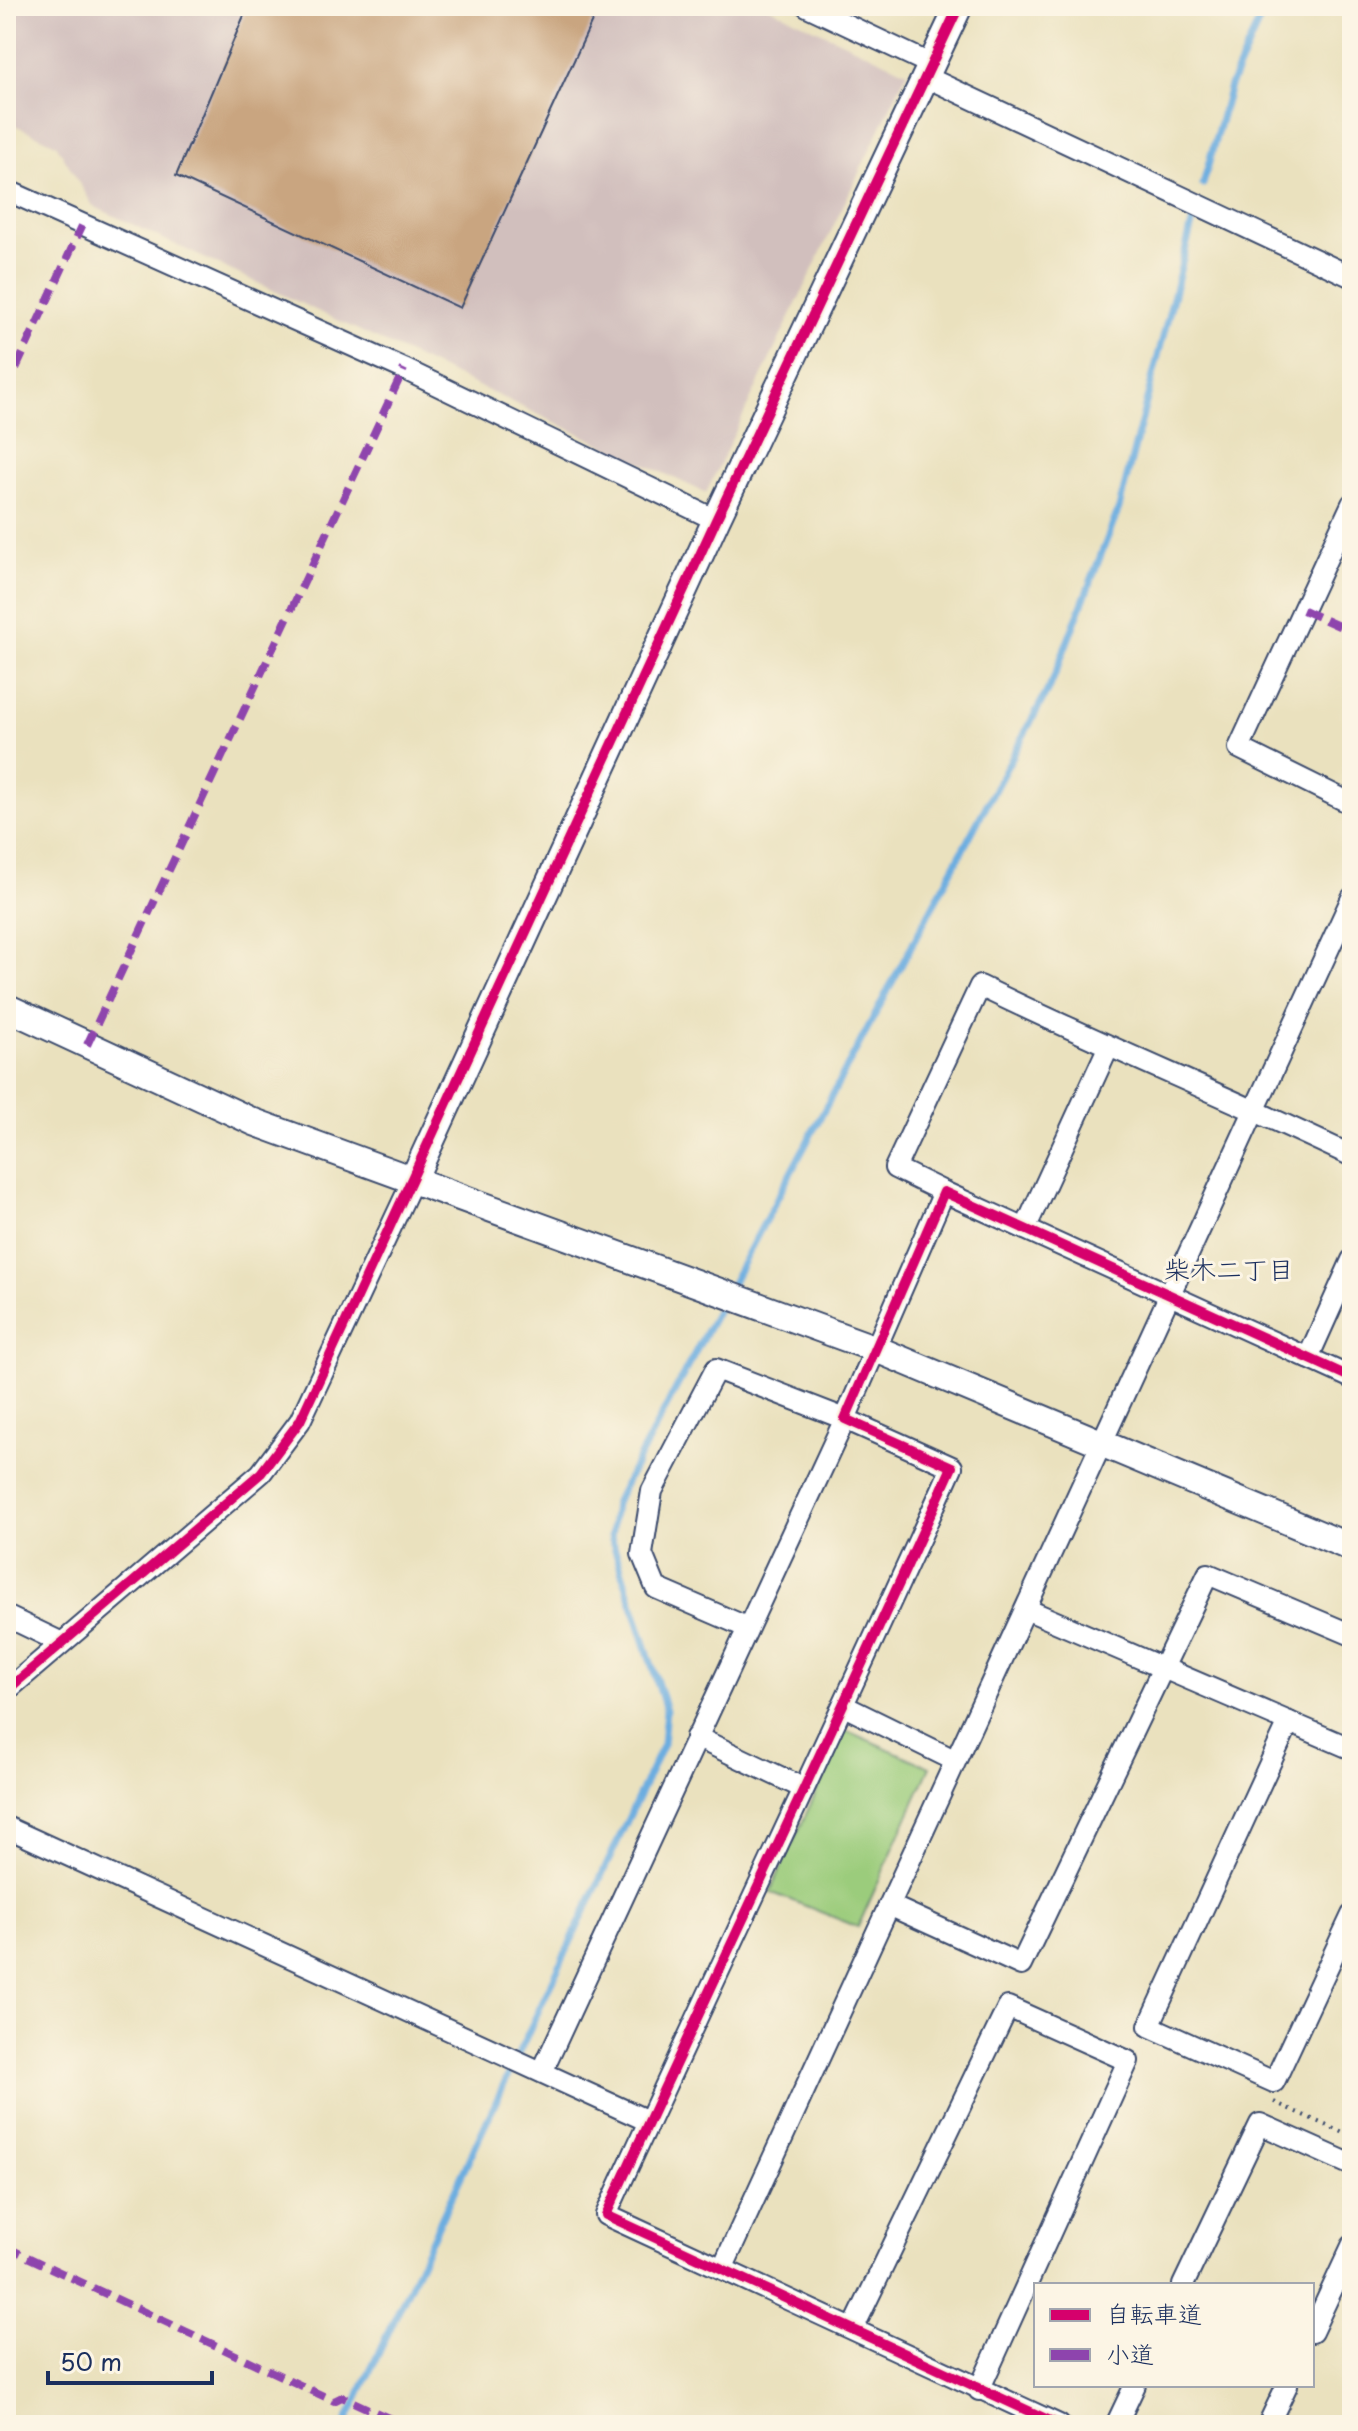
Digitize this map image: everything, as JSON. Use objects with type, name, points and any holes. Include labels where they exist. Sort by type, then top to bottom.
[{"type":"street","points":[[807,6],[927,70],[1352,277]]},
{"type":"street","points":[[6,1691],[269,1462],[300,1421],[716,520],[959,6]]},
{"type":"street","points":[[6,190],[404,369],[716,520]]},
{"type":"street","points":[[1352,504],[1239,748],[1352,804]]},
{"type":"street","points":[[723,2267],[891,1906],[954,1760],[1028,1610],[1101,1442],[1352,898]]},
{"type":"street","points":[[1352,1156],[1253,1109],[1108,1048],[980,986],[895,1168],[1352,1378]]},
{"type":"street","points":[[6,1007],[254,1122],[876,1349],[1352,1548]]},
{"type":"street","points":[[1025,1229],[1108,1048]]},
{"type":"street","points":[[538,2070],[845,1419],[944,1192]]},
{"type":"street","points":[[1308,1358],[1352,1260]]},
{"type":"street","points":[[746,1627],[656,1588],[642,1554],[652,1491],[716,1369],[845,1419],[952,1467],[606,2215],[1059,2425]]},
{"type":"street","points":[[891,1906],[1021,1965],[1208,1574],[1352,1635]]},
{"type":"street","points":[[1028,1610],[1352,1749]]},
{"type":"street","points":[[6,1616],[60,1642]]},
{"type":"street","points":[[844,1706],[954,1760]]},
{"type":"street","points":[[1289,1722],[1149,2026],[1274,2082],[1352,1915]]},
{"type":"street","points":[[696,1737],[803,1788]]},
{"type":"street","points":[[6,1827],[648,2121]]},
{"type":"street","points":[[853,2329],[1008,2007],[1128,2061],[979,2390]]},
{"type":"street","points":[[1184,2283],[1260,2124],[1352,2165]]},
{"type":"street","points":[[1314,2329],[1347,2272],[1352,2246]]},
{"type":"street","points":[[1116,2425],[1134,2387]]},
{"type":"street","points":[[1268,2425],[1286,2387]]},
{"type":"shaded area","points":[[6,6],[766,6],[907,72],[706,493],[93,206],[56,144],[6,121]]},
{"type":"green space","points":[[845,1730],[930,1767],[858,1927],[770,1892]]},
{"type":"building","points":[[248,6],[599,6],[460,308],[176,176]]},
{"type":"waterway","points":[[1203,184],[1230,86],[1266,6]]},
{"type":"waterway","points":[[345,2425],[663,1744],[666,1710],[611,1537],[615,1503],[1052,682],[1119,508],[1193,220]]},
{"type":"marked path","points":[[6,390],[82,226]]},
{"type":"marked path","points":[[87,1045],[404,369]]},
{"type":"marked path","points":[[1303,610],[1352,632]]},
{"type":"marked path","points":[[6,2247],[334,2401],[342,2397],[404,2425]]},
{"type":"cycle path","points":[[6,1691],[261,1473],[300,1421],[716,520],[959,6]]},
{"type":"cycle path","points":[[1059,2425],[606,2215],[952,1467],[845,1419],[944,1192],[1352,1378]]},
{"type":"district","name":"柴木二丁目","points":[[1229,1268]]}]
